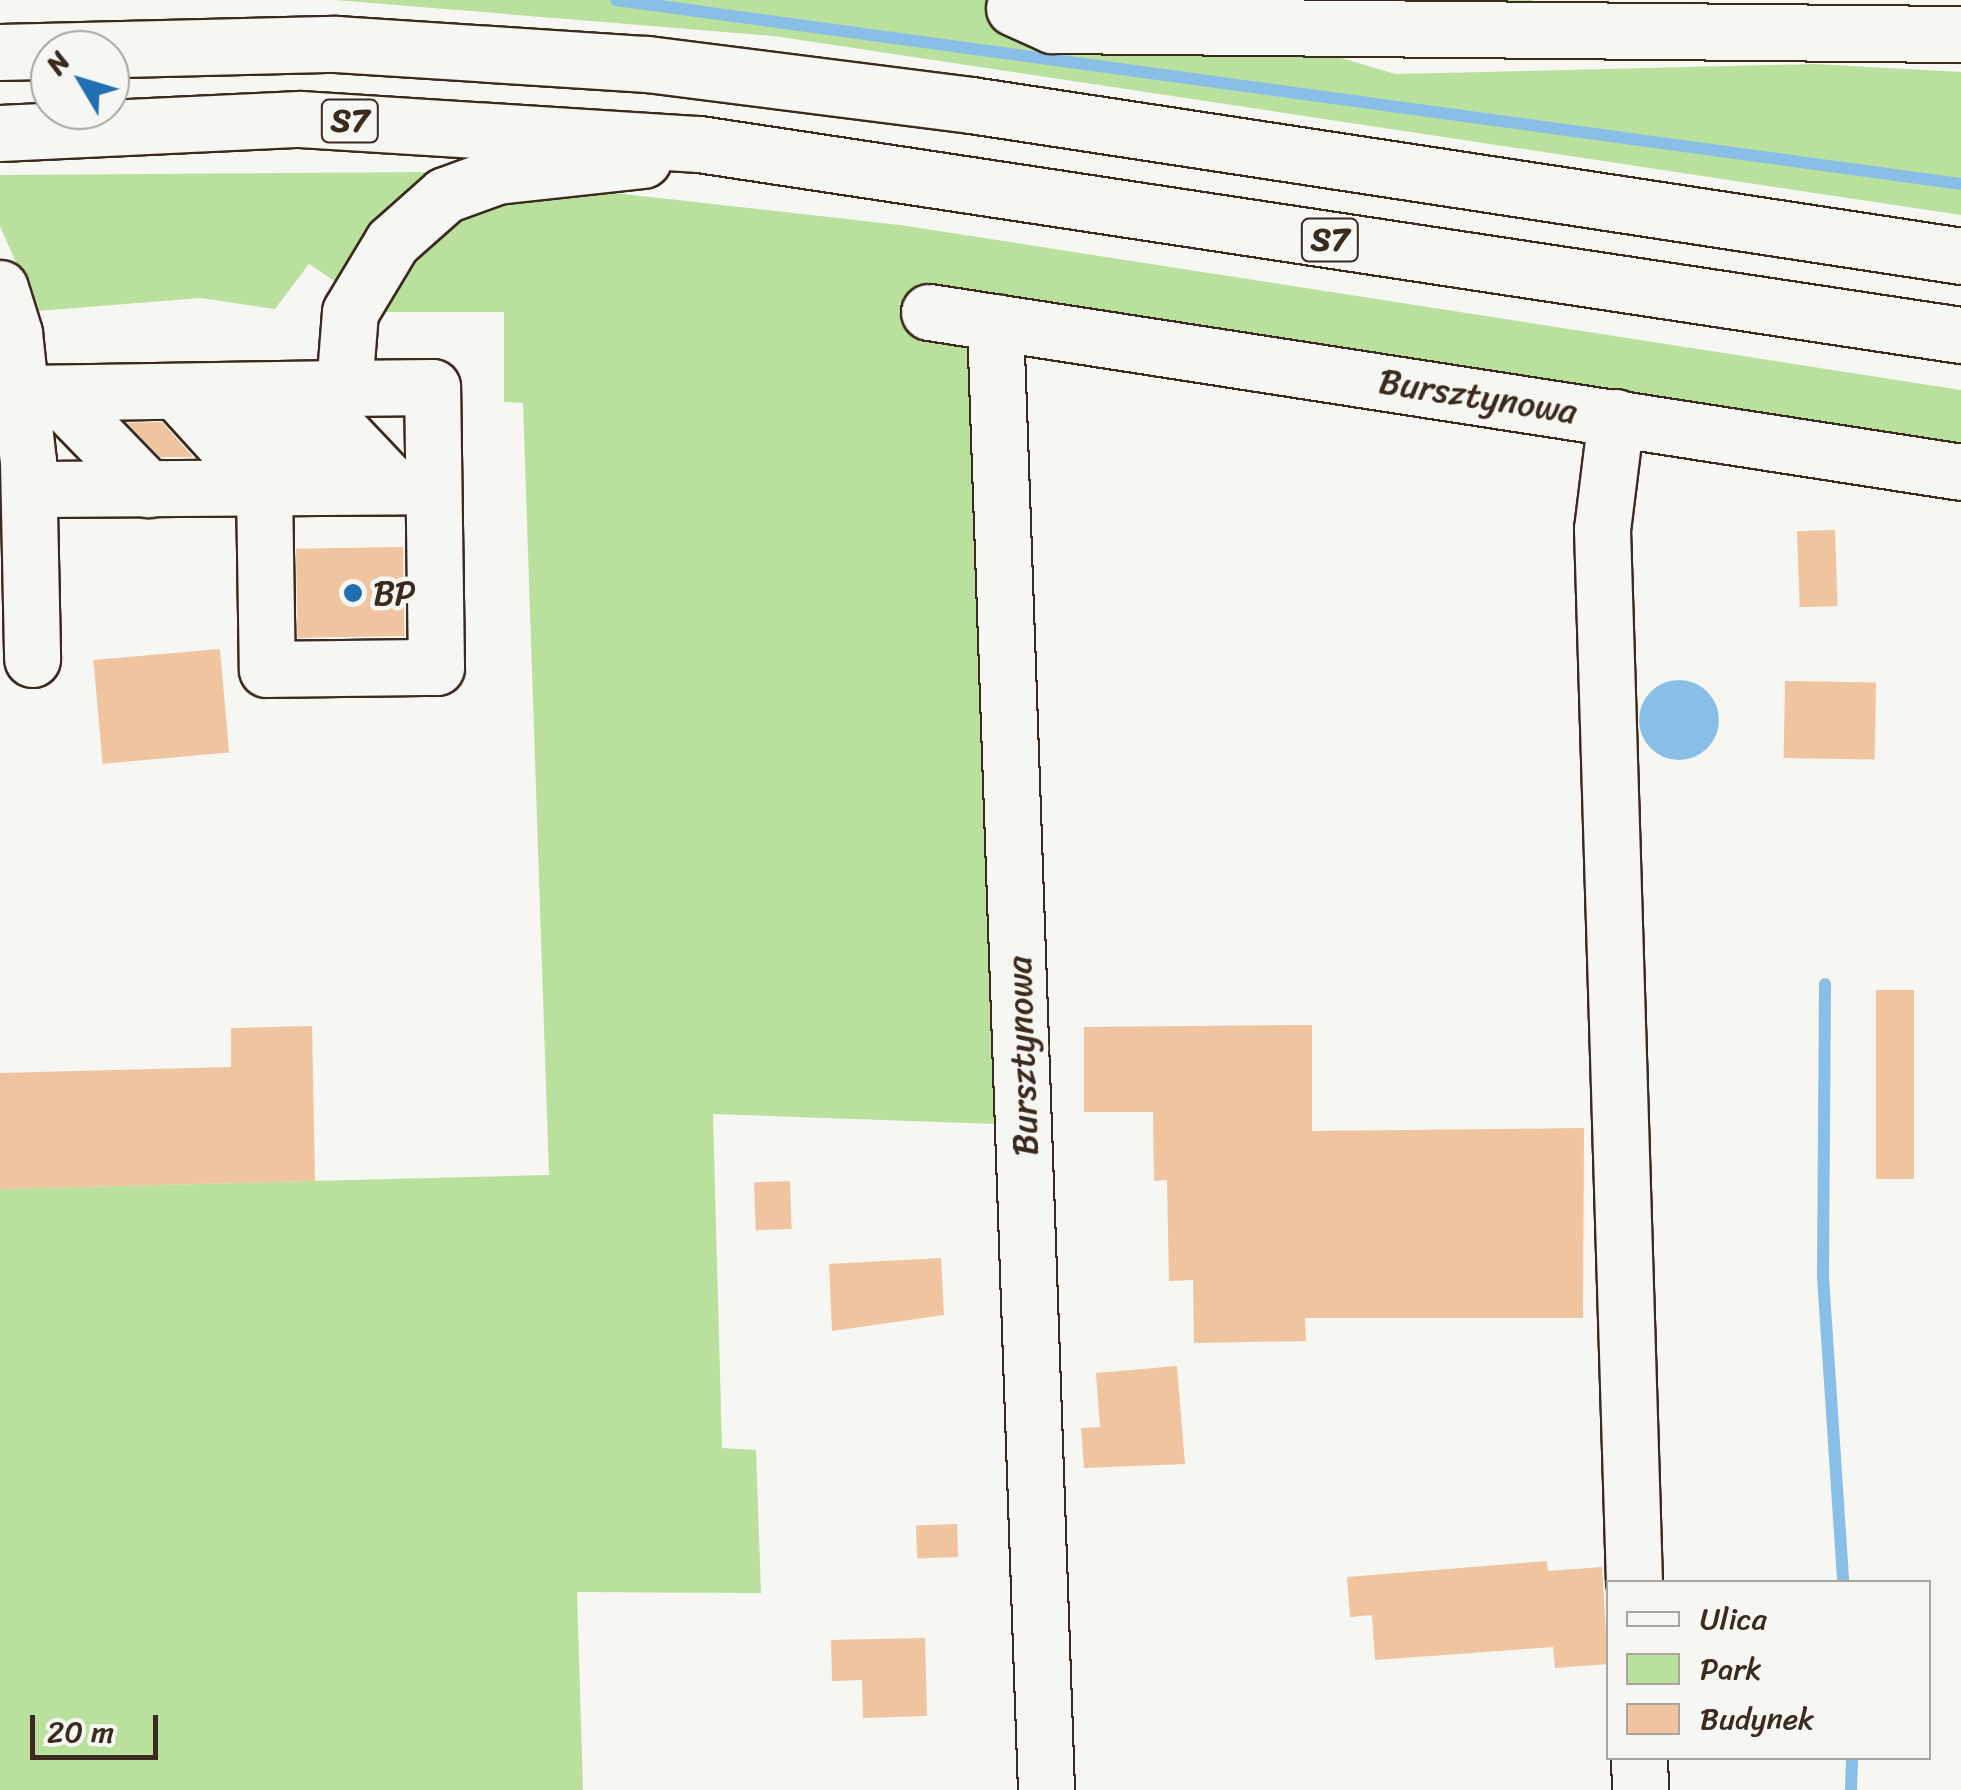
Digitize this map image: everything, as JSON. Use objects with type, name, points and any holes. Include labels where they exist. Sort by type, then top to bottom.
[{"type":"main road","points":[[1014,8],[1052,25],[1530,16],[1961,34]]},
{"type":"main road","name":"S7","points":[[0,52],[336,44],[647,64],[971,105],[1961,256]]},
{"type":"main road","name":"S7","points":[[0,133],[300,119],[699,144],[1961,335]]},
{"type":"main road","points":[[29,490],[182,391],[350,312],[392,242],[445,195],[497,176],[609,170],[699,144]]},
{"type":"main road","points":[[7,310],[182,391],[291,487]]},
{"type":"main road","name":"Bursztynowa","points":[[929,312],[1961,472]]},
{"type":"main road","points":[[1012,324],[1060,1151]]},
{"type":"main road","name":"Bursztynowa","points":[[1012,324],[1046,1790]]},
{"type":"main road","points":[[29,490],[291,487],[432,387],[182,391]]},
{"type":"main road","points":[[182,391],[291,487]]},
{"type":"main road","points":[[182,391],[291,487]]},
{"type":"main road","points":[[182,391],[291,487]]},
{"type":"main road","points":[[1616,417],[1602,529],[1634,1580]]},
{"type":"main road","points":[[29,490],[32,659]]},
{"type":"main road","points":[[1639,1760],[1640,1790]]},
{"type":"green space","points":[[335,0],[1532,0],[1529,31],[1247,30],[1395,74],[1815,64],[1961,72],[1961,215],[774,36]]},
{"type":"green space","points":[[428,172],[900,225],[1961,390],[1961,472],[995,322],[1024,1125],[713,1114],[722,1448],[756,1450],[761,1593],[577,1592],[583,1790],[0,1790],[0,1189],[549,1175],[523,403],[504,402],[504,312],[350,312],[357,296],[309,264],[275,309],[201,298],[37,311],[0,226],[0,175]]},
{"type":"water","points":[[1679,680],[1694,683],[1707,692],[1716,705],[1716,735],[1707,748],[1694,757],[1679,760],[1664,757],[1651,748],[1642,735],[1639,720],[1642,705],[1651,692],[1664,683]]},
{"type":"building","points":[[162,422],[193,457],[160,457],[127,423]]},
{"type":"building","points":[[1835,530],[1838,606],[1800,607],[1797,531]]},
{"type":"building","name":"BP","points":[[403,547],[405,636],[298,638],[296,549]]},
{"type":"building","points":[[220,649],[229,753],[103,764],[93,660]]},
{"type":"building","points":[[1785,681],[1876,683],[1875,760],[1784,758]]},
{"type":"building","points":[[1876,990],[1914,990],[1914,1179],[1876,1179]]},
{"type":"building","points":[[1312,1025],[1312,1131],[1584,1128],[1583,1318],[1305,1318],[1306,1341],[1194,1343],[1193,1280],[1169,1281],[1167,1180],[1154,1181],[1153,1112],[1084,1112],[1084,1027]]},
{"type":"building","points":[[312,1026],[315,1181],[0,1189],[0,1073],[231,1067],[231,1028]]},
{"type":"building","points":[[790,1181],[792,1229],[756,1230],[754,1182]]},
{"type":"building","points":[[941,1258],[944,1315],[832,1331],[829,1264]]},
{"type":"building","points":[[1177,1366],[1185,1464],[1084,1468],[1081,1428],[1100,1427],[1096,1373]]},
{"type":"building","points":[[957,1524],[958,1557],[917,1558],[916,1525]]},
{"type":"building","points":[[1547,1561],[1548,1571],[1602,1567],[1606,1664],[1555,1668],[1553,1647],[1375,1660],[1372,1615],[1350,1617],[1347,1577]]},
{"type":"building","points":[[925,1638],[927,1716],[863,1718],[862,1680],[832,1681],[831,1640]]},
{"type":"waterway","points":[[616,0],[1961,184]]},
{"type":"waterway","points":[[1825,984],[1823,1277],[1843,1580]]},
{"type":"waterway","points":[[1851,1790],[1852,1760]]},
{"type":"place","name":"BP","points":[[353,593]]}]
